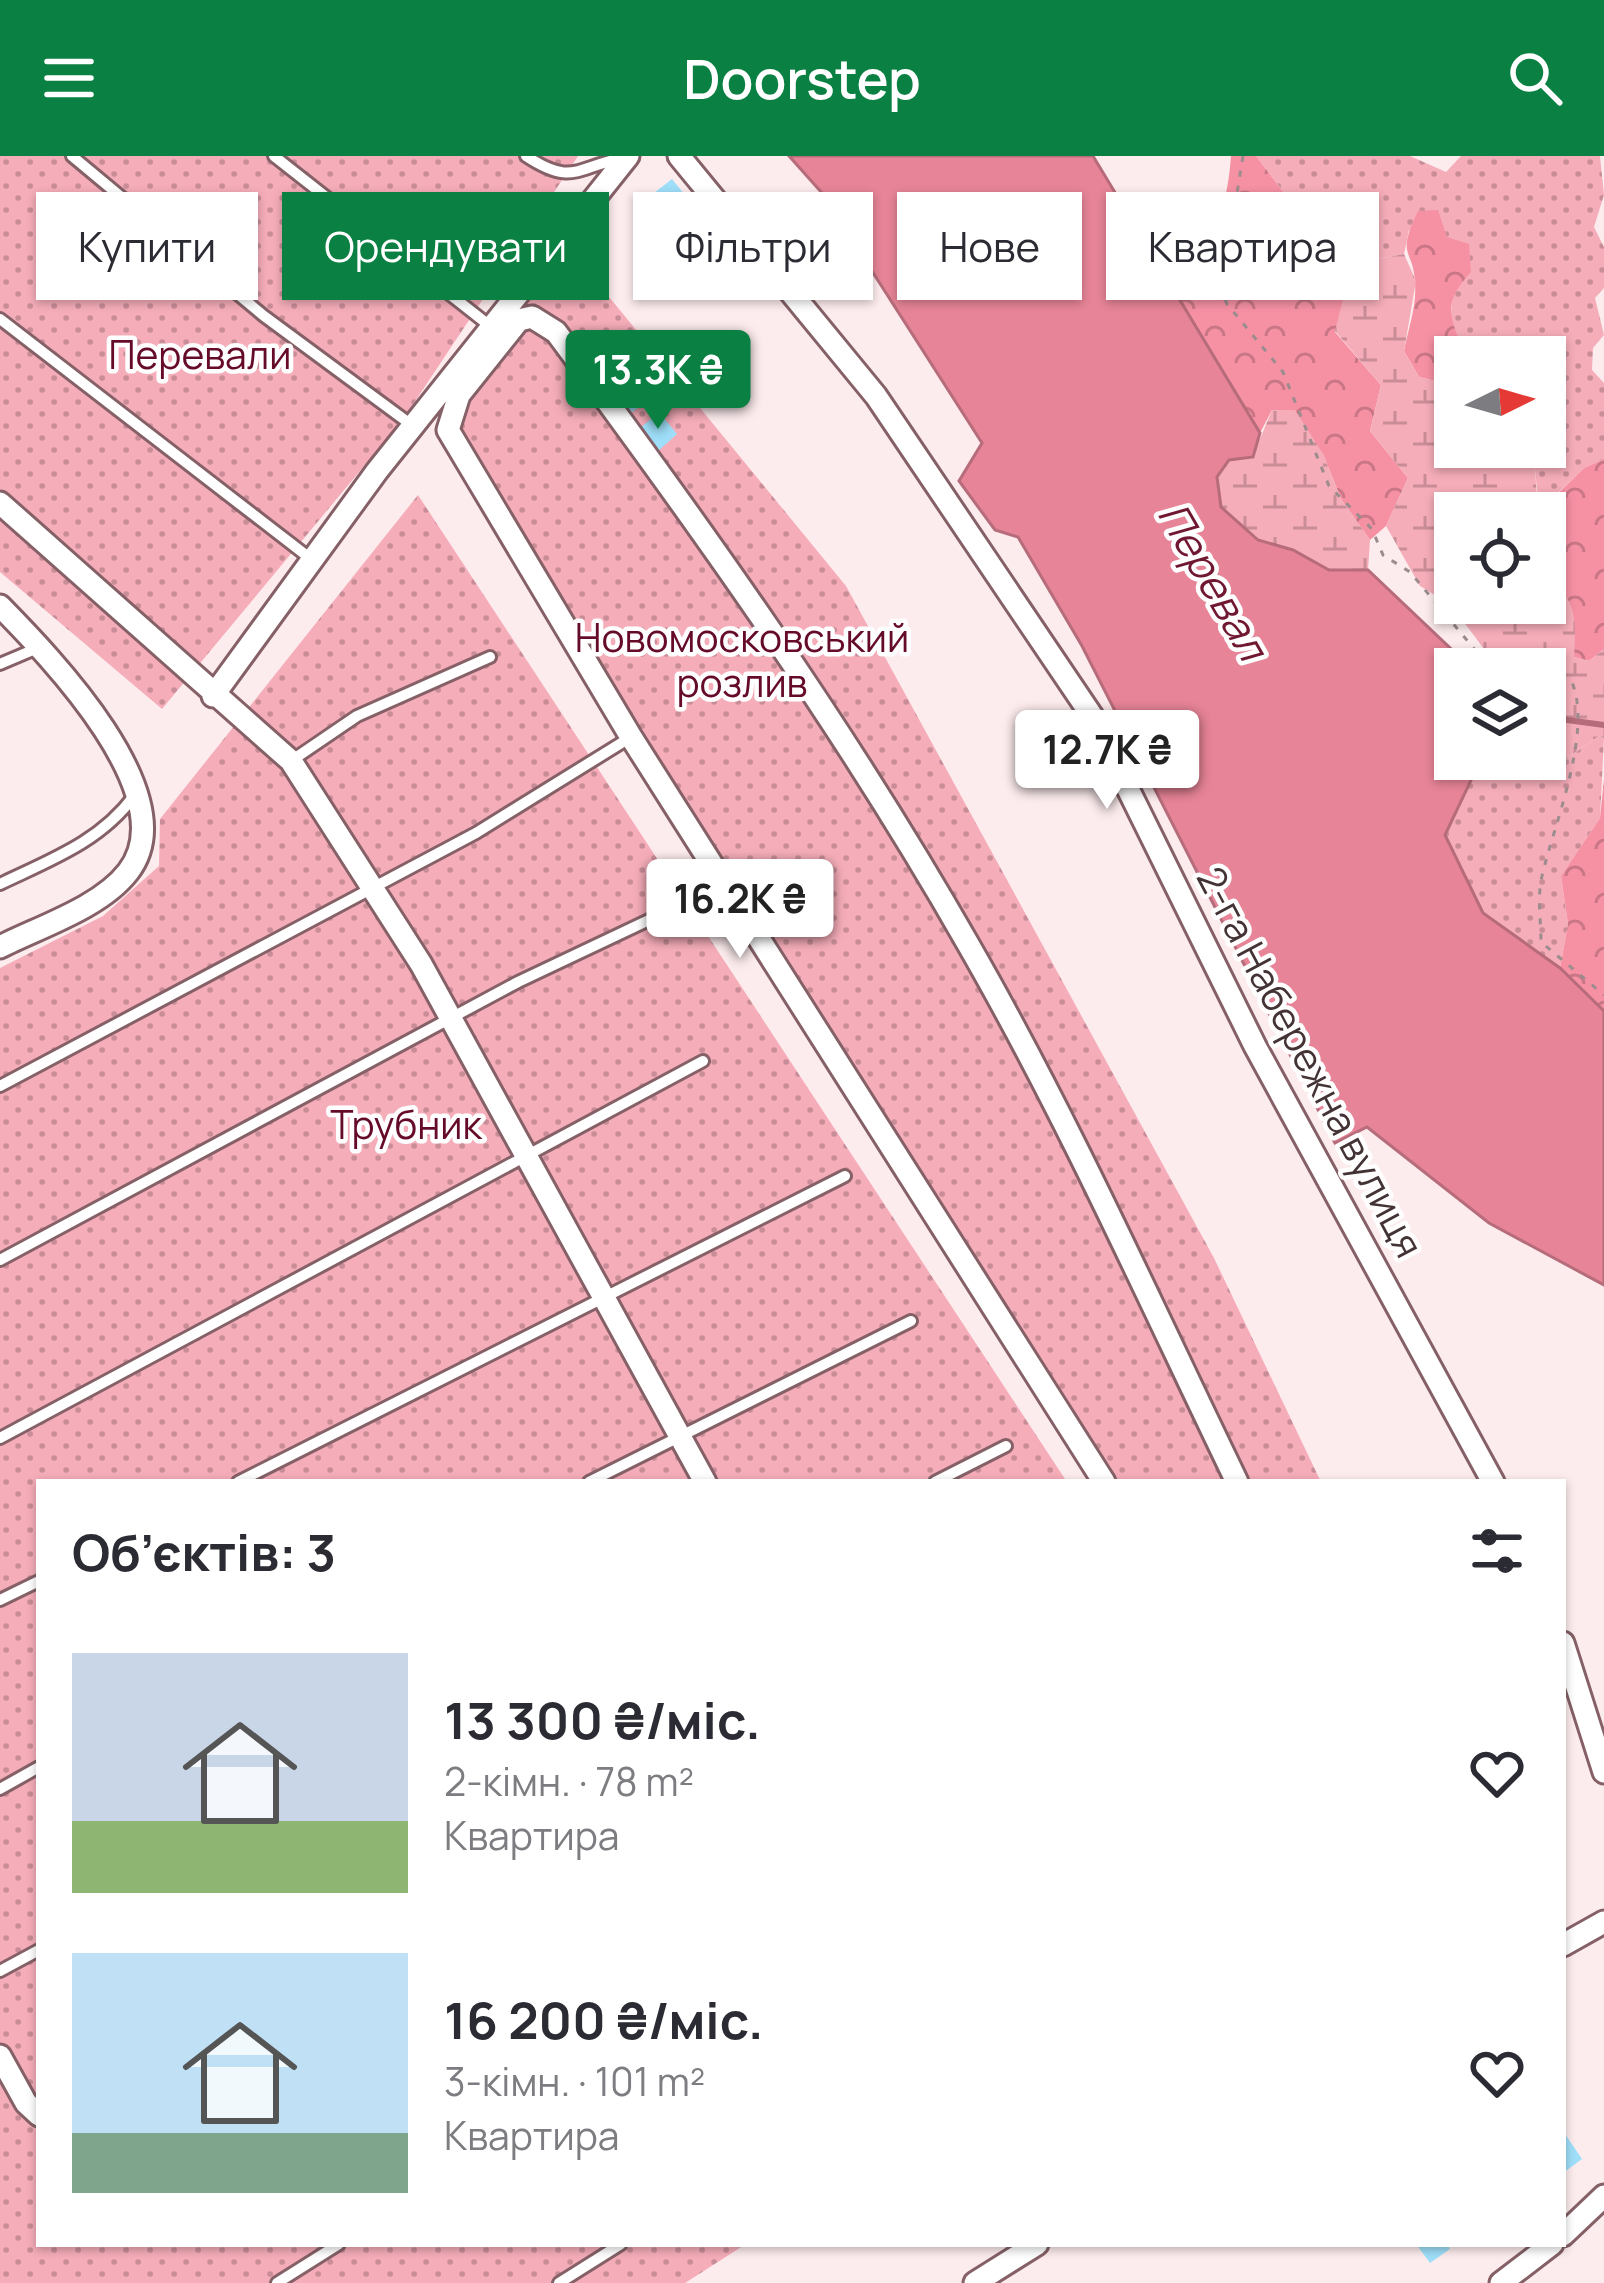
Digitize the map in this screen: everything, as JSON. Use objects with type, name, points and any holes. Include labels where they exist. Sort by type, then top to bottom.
[{"type":"street","points":[[213,696],[490,326],[627,156]]},
{"type":"street","name":"2-га Набережна вулиця","points":[[679,156],[876,396],[1092,716],[1255,1046],[1491,1479]]},
{"type":"street","points":[[1102,1479],[632,737],[448,430],[459,395],[502,334],[532,317],[556,332],[799,668],[969,944],[1098,1191],[1237,1479]]},
{"type":"street","points":[[0,502],[291,761],[373,888],[530,1154],[704,1479]]},
{"type":"street","points":[[0,607],[99,718],[134,796],[142,826],[140,848],[128,873],[105,892],[0,947]]},
{"type":"street","points":[[1566,1652],[1604,1772]]},
{"type":"street","points":[[1566,1943],[1604,1922]]},
{"type":"street","points":[[0,2056],[36,2112]]},
{"type":"street","points":[[1566,2232],[1604,2196]]},
{"type":"street","points":[[975,2283],[1032,2247]]},
{"type":"street","points":[[1501,2283],[1548,2247]]},
{"type":"lane","points":[[73,156],[264,316],[413,427]]},
{"type":"lane","points":[[274,156],[490,326]]},
{"type":"lane","points":[[526,156],[558,175],[570,176],[627,156]]},
{"type":"lane","points":[[0,319],[314,561]]},
{"type":"lane","points":[[0,664],[40,647]]},
{"type":"lane","points":[[291,761],[357,716],[490,657]]},
{"type":"lane","points":[[0,1086],[476,833],[632,737]]},
{"type":"lane","points":[[0,884],[86,842],[116,821],[134,796]]},
{"type":"lane","points":[[0,1260],[518,982],[725,884]]},
{"type":"lane","points":[[0,1438],[703,1061]]},
{"type":"lane","points":[[244,1479],[845,1176]]},
{"type":"lane","points":[[595,1479],[911,1321]]},
{"type":"lane","points":[[941,1479],[1006,1446]]},
{"type":"lane","points":[[0,1600],[36,1582]]},
{"type":"lane","points":[[0,1789],[36,1769]]},
{"type":"lane","points":[[0,1970],[36,1952]]},
{"type":"lane","points":[[277,2283],[334,2247]]},
{"type":"lane","points":[[560,2283],[616,2247]]},
{"type":"path","points":[[1243,156],[1233,218],[1219,249],[1215,278],[1227,304],[1282,372],[1329,486],[1372,529],[1383,555],[1410,572],[1473,648]]},
{"type":"path","points":[[1566,680],[1576,692],[1571,761],[1540,880],[1541,942],[1604,995]]},
{"type":"green space","name":"Перевали","points":[[0,156],[578,156],[554,192],[282,192],[282,300],[482,300],[404,418],[162,709],[0,572]]},
{"type":"green space","points":[[1231,156],[1256,156],[1283,192],[1226,192]]},
{"type":"green space","points":[[1256,156],[1410,156],[1446,172],[1461,156],[1600,156],[1604,195],[1594,227],[1604,247],[1604,288],[1595,298],[1604,335],[1593,348],[1592,370],[1604,383],[1604,459],[1584,468],[1559,492],[1537,492],[1535,468],[1566,468],[1566,336],[1454,336],[1450,327],[1453,291],[1409,230],[1404,254],[1379,259],[1379,192],[1283,192]]},
{"type":"green space","points":[[1438,210],[1447,237],[1469,244],[1471,272],[1452,304],[1457,336],[1434,336],[1434,381],[1419,377],[1404,351],[1415,292],[1407,245],[1418,211]]},
{"type":"green space","points":[[1404,254],[1416,281],[1404,351],[1419,377],[1434,381],[1434,468],[1535,469],[1537,492],[1434,492],[1434,595],[1420,586],[1386,526],[1408,478],[1370,431],[1381,385],[1335,331],[1343,300],[1379,300],[1379,259]]},
{"type":"green space","name":"Новомосковський розлив","points":[[609,297],[846,586],[1214,1258],[1320,1479],[1110,1479],[439,411],[528,300]]},
{"type":"green space","points":[[1176,300],[1343,300],[1335,332],[1381,385],[1370,431],[1408,478],[1386,526],[1370,540],[1341,499],[1323,454],[1272,410],[1260,433]]},
{"type":"green space","points":[[1272,410],[1295,410],[1323,454],[1341,499],[1370,540],[1368,570],[1329,570],[1293,550],[1258,540],[1220,506],[1217,477],[1229,460],[1253,456]]},
{"type":"green space","points":[[1604,459],[1604,649],[1589,661],[1574,657],[1566,619],[1566,492],[1559,492],[1584,468]]},
{"type":"green space","name":"Трубник","points":[[418,495],[1065,1479],[36,1479],[36,2247],[741,2247],[685,2283],[0,2283],[0,968],[103,916],[159,866],[160,819]]},
{"type":"green space","points":[[1566,597],[1574,622],[1574,657],[1589,661],[1604,649],[1604,738],[1599,736],[1566,758],[1566,648],[1483,648],[1465,624],[1566,624]]},
{"type":"green space","points":[[1599,736],[1604,738],[1600,818],[1561,876],[1568,924],[1560,968],[1483,913],[1445,835],[1471,780],[1566,780],[1566,758]]},
{"type":"green space","points":[[1604,779],[1604,1011],[1560,968],[1568,924],[1561,876],[1600,818]]},
{"type":"water","name":"Перевал","points":[[789,156],[1093,156],[1115,192],[1106,192],[1106,300],[1180,300],[1260,433],[1253,457],[1229,460],[1217,477],[1221,507],[1258,540],[1293,550],[1329,570],[1368,570],[1450,648],[1434,648],[1434,780],[1471,780],[1445,835],[1483,913],[1560,968],[1604,1011],[1604,1285],[1489,1223],[1367,1127],[1335,1143],[1082,646],[1018,537],[995,530],[959,481],[982,443],[873,273],[873,192],[821,192]]},
{"type":"building","points":[[672,179],[683,192],[655,192]]},
{"type":"building","points":[[624,380],[643,404],[627,416],[609,393]]},
{"type":"building","points":[[659,412],[677,434],[657,452],[639,429]]},
{"type":"building","points":[[1566,2135],[1582,2159],[1566,2171]]},
{"type":"building","points":[[1418,2247],[1449,2247],[1450,2249],[1430,2263]]},
{"type":"waterway","points":[[1566,720],[1604,725]]}]
